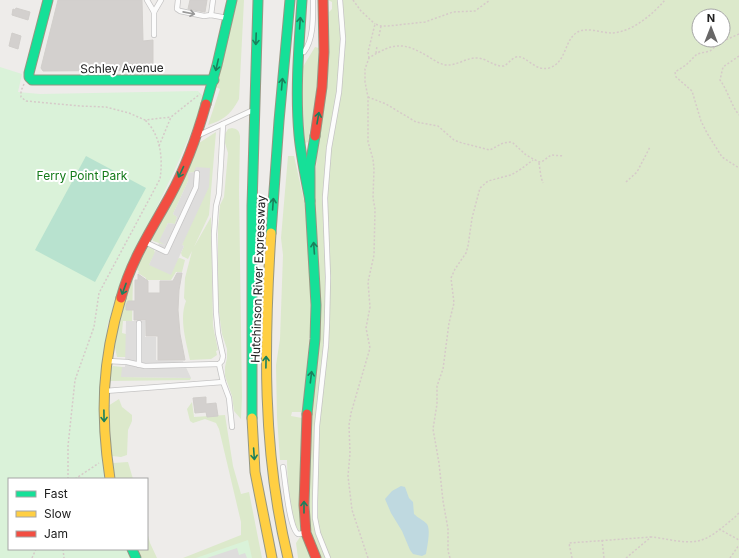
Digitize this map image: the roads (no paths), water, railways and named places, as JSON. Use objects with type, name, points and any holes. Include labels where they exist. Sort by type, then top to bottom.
[{"type":"main road","name":"Schley Avenue","points":[[48,0],[29,72],[30,79],[38,81],[214,80]]},
{"type":"main road","points":[[110,478],[104,433],[104,391],[106,361],[115,313],[132,267],[182,172],[196,136],[214,80],[232,0]]},
{"type":"main road","name":"Hutchinson River Expressway","points":[[258,0],[251,240],[251,415],[257,485],[272,558]]},
{"type":"main road","name":"Hutchinson River Expressway","points":[[288,558],[279,522],[273,482],[268,440],[266,390],[270,251],[292,59],[290,0]]},
{"type":"main road","points":[[302,0],[292,59],[299,132],[310,201]]},
{"type":"main road","points":[[316,558],[306,533],[304,511],[306,424],[314,347],[316,305],[310,201],[311,159],[323,79],[323,0]]},
{"type":"lane","points":[[148,0],[154,12],[154,35]]},
{"type":"lane","points":[[154,12],[161,0]]},
{"type":"lane","points":[[178,0],[177,9],[180,11],[228,19]]},
{"type":"lane","points":[[211,15],[213,0]]},
{"type":"lane","points":[[292,59],[306,50],[310,42],[313,22],[313,0]]},
{"type":"lane","points":[[328,558],[318,532],[315,518],[315,502],[317,426],[326,345],[327,322],[328,281],[325,198],[329,154],[339,92],[343,39],[340,0]]},
{"type":"lane","points":[[196,136],[254,109]]},
{"type":"lane","points":[[223,124],[219,194],[215,211],[214,234],[216,312],[218,333],[223,354],[223,358],[219,364],[223,382],[229,398],[232,427]]},
{"type":"lane","points":[[145,242],[166,252],[196,187],[198,173]]},
{"type":"lane","points":[[139,323],[139,365]]},
{"type":"lane","points":[[106,361],[127,362],[139,365],[219,364]]},
{"type":"lane","points":[[104,391],[223,382]]},
{"type":"lane","points":[[283,467],[294,529],[298,534],[306,533]]},
{"type":"water","points":[[401,486],[405,487],[409,498],[413,502],[414,514],[427,524],[429,530],[426,554],[422,556],[413,554],[410,550],[385,499],[392,491]]},
{"type":"park label","name":"Ferry Point Park","points":[[82,175]]}]
